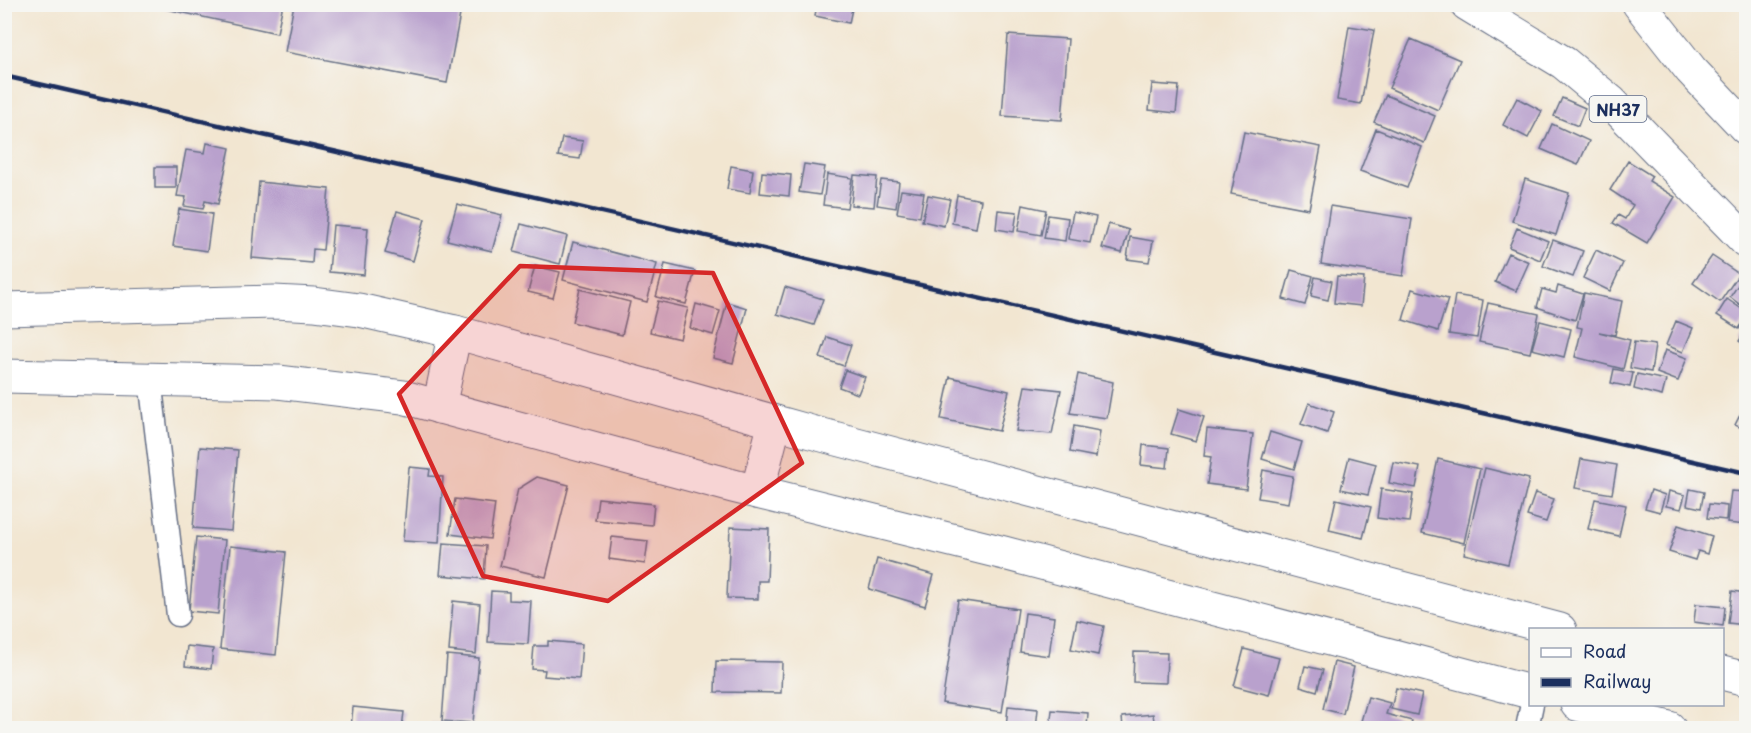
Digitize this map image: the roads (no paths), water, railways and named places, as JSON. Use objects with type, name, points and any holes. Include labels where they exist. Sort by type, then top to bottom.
[{"type":"main road","name":"NH37","points":[[1467,4],[1564,63],[1611,102],[1746,241]]},
{"type":"main road","points":[[1639,4],[1691,70],[1746,128]]},
{"type":"main road","points":[[10,309],[274,302],[359,310],[455,332],[775,422],[1552,628]]},
{"type":"main road","points":[[440,407],[455,332]]},
{"type":"main road","points":[[11,376],[278,382],[403,397],[757,492],[1004,553],[1529,692]]},
{"type":"main road","points":[[757,492],[775,422]]},
{"type":"main road","points":[[1724,673],[1746,679]]},
{"type":"main road","points":[[1581,706],[1669,729]]},
{"type":"street","points":[[150,379],[178,615]]},
{"type":"street","points":[[1527,729],[1532,706]]},
{"type":"railway","points":[[4,76],[1746,473]]}]
